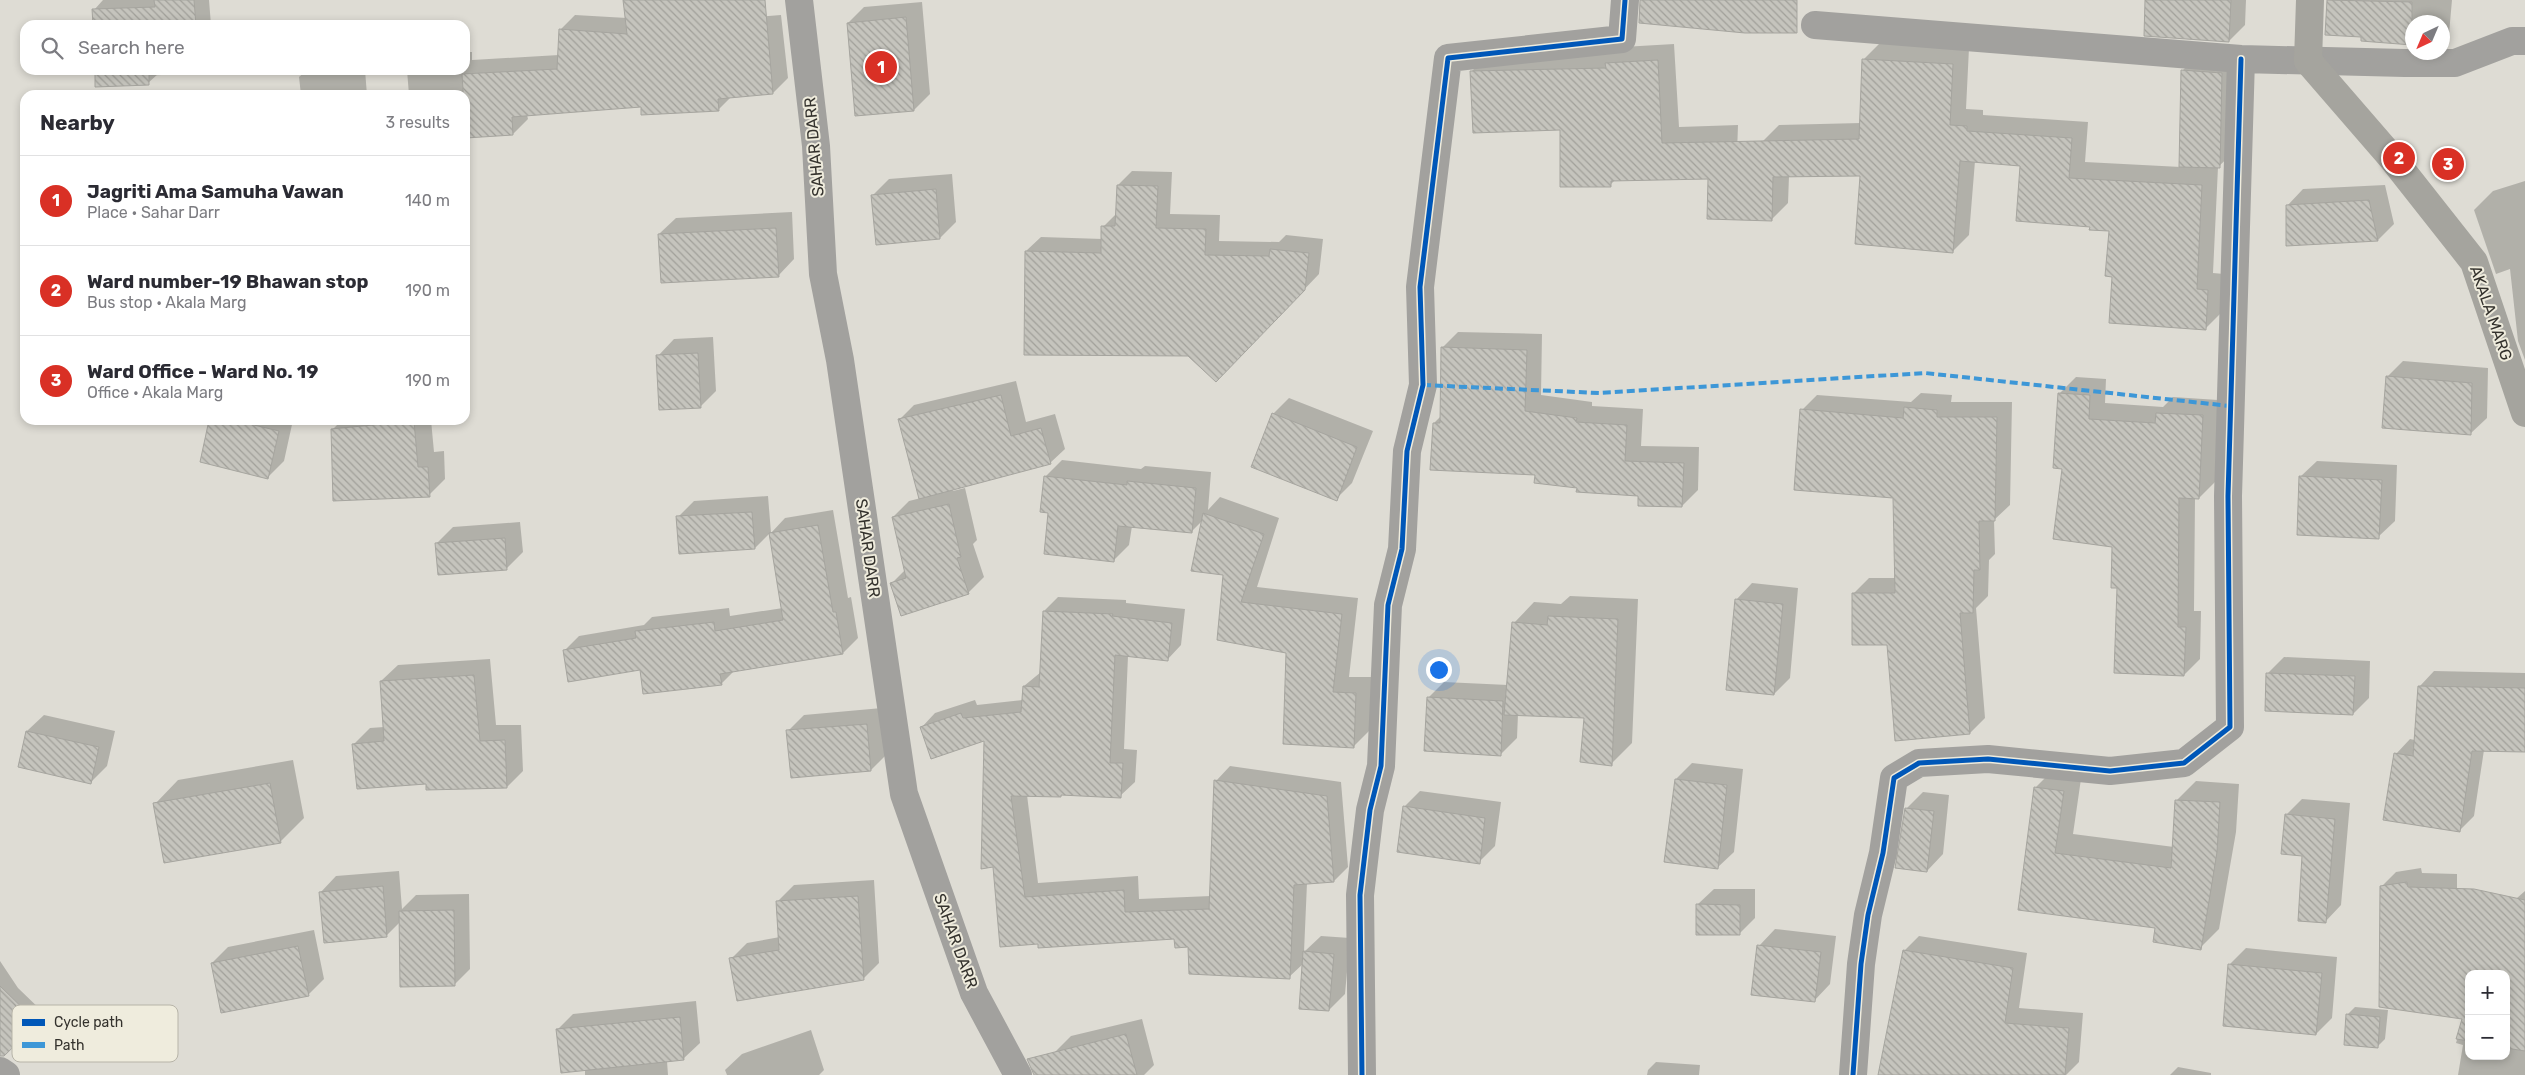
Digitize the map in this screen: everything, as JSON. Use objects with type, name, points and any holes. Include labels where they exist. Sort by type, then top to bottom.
[{"type":"main road","points":[[2308,61],[2310,0]]},
{"type":"main road","name":"AKALA MARG","points":[[2308,61],[2392,158],[2474,262],[2525,413]]},
{"type":"street","name":"SAHAR DARR","points":[[799,0],[816,146],[823,274],[840,360],[904,794],[974,992],[1018,1075]]},
{"type":"street","points":[[1362,1075],[1360,895],[1370,810],[1381,766],[1388,606],[1402,549],[1407,451],[1423,385],[1420,287],[1448,58],[1622,39],[1625,0]]},
{"type":"street","points":[[1815,25],[2241,59],[2308,61],[2455,63],[2512,41],[2525,41]]},
{"type":"street","points":[[1853,1075],[1861,964],[1868,915],[1883,852],[1894,778],[1919,763],[1988,759],[2110,771],[2184,763],[2230,727],[2228,487],[2241,59]]},
{"type":"street","points":[[0,1071],[6,1075]]},
{"type":"building","points":[[154,0],[194,0],[196,20],[93,20],[92,9],[155,7]]},
{"type":"building","points":[[623,0],[765,0],[773,94],[718,99],[719,111],[641,115],[641,107],[512,117],[513,135],[470,138],[470,90],[463,90],[462,75],[557,69],[559,29],[627,34]]},
{"type":"building","points":[[1640,0],[1797,0],[1797,33],[1745,33],[1639,23]]},
{"type":"building","points":[[2145,0],[2231,0],[2229,42],[2144,36]]},
{"type":"building","points":[[2327,0],[2412,2],[2412,15],[2405,15],[2405,44],[2361,41],[2361,37],[2325,35]]},
{"type":"building","points":[[906,17],[914,111],[855,116],[847,23]]},
{"type":"building","points":[[1862,59],[1953,64],[1950,125],[1967,126],[1967,131],[2072,138],[2069,178],[2202,185],[2197,289],[2208,290],[2206,330],[2109,323],[2112,277],[2105,276],[2109,231],[2089,230],[2090,227],[2016,221],[2020,166],[1960,161],[1953,253],[1855,244],[1860,176],[1773,177],[1772,221],[1707,219],[1708,179],[1611,181],[1611,187],[1560,187],[1560,130],[1473,133],[1470,71],[1606,68],[1605,63],[1658,60],[1662,143],[1859,139]]},
{"type":"building","points":[[2181,70],[2222,73],[2220,168],[2179,167]]},
{"type":"building","points":[[95,75],[149,75],[149,85],[95,87]]},
{"type":"building","points":[[1117,185],[1158,186],[1156,228],[1206,229],[1205,255],[1269,256],[1270,249],[1309,253],[1305,290],[1216,382],[1188,356],[1024,355],[1025,251],[1101,253],[1101,226],[1115,226]]},
{"type":"building","points":[[936,189],[940,239],[876,245],[871,195]]},
{"type":"building","points":[[2369,200],[2378,241],[2286,246],[2286,205]]},
{"type":"building","points":[[776,228],[779,277],[661,283],[658,234]]},
{"type":"building","points":[[1441,347],[1527,350],[1525,411],[1577,418],[1576,422],[1627,425],[1625,461],[1684,463],[1682,507],[1638,506],[1638,496],[1576,492],[1577,488],[1534,483],[1535,475],[1430,470],[1433,423],[1440,423]]},
{"type":"building","points":[[698,353],[701,408],[659,410],[656,355]]},
{"type":"building","points":[[2386,376],[2472,383],[2471,435],[2382,428]]},
{"type":"building","points":[[2058,393],[2090,395],[2089,419],[2155,423],[2156,413],[2203,415],[2199,499],[2179,498],[2178,627],[2186,627],[2184,676],[2114,673],[2117,588],[2111,588],[2112,547],[2053,539],[2062,469],[2053,468]]},
{"type":"building","points":[[1001,395],[1011,436],[1041,428],[1051,464],[919,499],[898,419]]},
{"type":"building","points":[[1904,407],[1937,410],[1937,417],[1997,417],[1995,521],[1979,521],[1980,570],[1974,570],[1973,613],[1960,613],[1970,734],[1895,741],[1887,645],[1852,645],[1852,593],[1895,593],[1893,498],[1794,490],[1800,409],[1903,418]]},
{"type":"building","points":[[1272,413],[1357,447],[1337,501],[1251,467]]},
{"type":"building","points":[[208,425],[254,425],[279,431],[268,479],[200,462]]},
{"type":"building","points":[[372,425],[414,425],[418,467],[428,467],[430,497],[333,501],[331,429]]},
{"type":"building","points":[[1044,476],[1127,485],[1127,481],[1196,488],[1192,533],[1118,526],[1114,562],[1044,554],[1048,513],[1040,512]]},
{"type":"building","points":[[2299,476],[2382,480],[2379,539],[2297,535]]},
{"type":"building","points":[[949,504],[961,557],[957,558],[969,594],[901,616],[890,583],[906,578],[892,517]]},
{"type":"building","points":[[752,512],[755,549],[679,554],[676,516]]},
{"type":"building","points":[[1203,513],[1264,534],[1241,602],[1342,614],[1333,692],[1356,693],[1354,748],[1283,744],[1286,653],[1217,640],[1223,575],[1191,571]]},
{"type":"building","points":[[818,525],[833,612],[836,612],[843,654],[720,674],[722,685],[643,694],[640,670],[568,682],[563,650],[636,638],[635,631],[714,622],[715,631],[783,620],[769,533]]},
{"type":"building","points":[[505,538],[507,570],[438,575],[435,543]]},
{"type":"building","points":[[1735,599],[1783,604],[1774,695],[1726,690]]},
{"type":"building","points":[[1043,611],[1113,614],[1112,616],[1172,623],[1168,661],[1115,655],[1110,763],[1123,763],[1121,798],[1061,795],[1061,797],[1011,796],[1025,897],[1124,890],[1125,912],[1209,909],[1214,780],[1327,796],[1334,882],[1294,885],[1290,979],[1189,974],[1188,947],[1175,948],[1174,939],[1038,948],[1038,944],[1000,947],[993,867],[981,869],[984,741],[931,759],[920,727],[961,713],[963,718],[1021,712],[1023,686],[1039,687]]},
{"type":"building","points":[[1548,616],[1618,619],[1612,766],[1580,762],[1584,718],[1504,715],[1512,622],[1547,625]]},
{"type":"building","points":[[2266,673],[2355,676],[2353,715],[2265,711]]},
{"type":"building","points":[[474,675],[480,741],[505,740],[507,788],[426,790],[426,784],[357,789],[352,744],[384,741],[380,681]]},
{"type":"building","points":[[2418,686],[2525,688],[2525,752],[2472,751],[2460,832],[2383,820],[2394,753],[2413,756]]},
{"type":"building","points":[[1427,697],[1503,701],[1501,756],[1424,751]]},
{"type":"building","points":[[867,724],[871,771],[791,778],[786,730]]},
{"type":"building","points":[[26,731],[99,747],[91,784],[18,767]]},
{"type":"building","points":[[1675,779],[1727,785],[1718,869],[1664,862]]},
{"type":"building","points":[[270,783],[281,843],[164,863],[153,803]]},
{"type":"building","points":[[2034,787],[2064,791],[2055,853],[2171,868],[2175,800],[2220,802],[2217,852],[2201,950],[2153,942],[2155,928],[2018,910]]},
{"type":"building","points":[[1403,806],[1485,818],[1480,864],[1397,852]]},
{"type":"building","points":[[1905,808],[1934,811],[1927,872],[1895,868]]},
{"type":"building","points":[[2285,814],[2335,819],[2326,923],[2298,921],[2302,856],[2281,854]]},
{"type":"building","points":[[2407,882],[2408,887],[2474,889],[2525,900],[2525,1051],[2510,1049],[2510,970],[2465,970],[2465,1040],[2456,1039],[2462,1019],[2379,1007],[2380,886]]},
{"type":"building","points":[[383,886],[387,937],[324,943],[319,892]]},
{"type":"building","points":[[858,896],[864,980],[737,1001],[729,958],[779,950],[776,901]]},
{"type":"building","points":[[1696,904],[1740,905],[1740,935],[1696,935]]},
{"type":"building","points":[[454,910],[455,986],[400,987],[399,911]]},
{"type":"building","points":[[1757,945],[1821,952],[1815,1002],[1751,995]]},
{"type":"building","points":[[298,946],[309,996],[221,1013],[211,963]]},
{"type":"building","points":[[1903,950],[2013,968],[2005,1023],[2069,1028],[2065,1075],[1878,1075]]},
{"type":"building","points":[[1303,951],[1334,954],[1329,1011],[1299,1009]]},
{"type":"building","points":[[2228,964],[2322,973],[2316,1035],[2223,1026]]},
{"type":"building","points":[[0,986],[20,1005],[12,1005],[12,1048],[4,1056],[0,1056]]},
{"type":"building","points":[[2346,1014],[2380,1017],[2378,1048],[2344,1045]]},
{"type":"building","points":[[680,1017],[684,1060],[561,1073],[556,1029]]},
{"type":"building","points":[[1126,1034],[1137,1075],[1034,1075],[1027,1059]]},
{"type":"marked path","points":[[1423,385],[1599,393],[1925,373],[2230,406]]},
{"type":"cycle path","points":[[1362,1075],[1360,895],[1370,810],[1381,766],[1388,605],[1402,549],[1407,451],[1423,385],[1420,287],[1448,58],[1622,39],[1625,0]]},
{"type":"cycle path","points":[[1853,1075],[1861,964],[1868,915],[1883,853],[1894,778],[1919,763],[1988,759],[2110,771],[2184,763],[2230,727],[2228,496],[2241,59]]},
{"type":"place","name":"Jagriti Ama Samuha Vawan","points":[[881,67]]},
{"type":"place","name":"Ward number-19 Bhawan stop","points":[[2399,158]]},
{"type":"place","name":"Ward Office - Ward No. 19","points":[[2448,164]]}]
